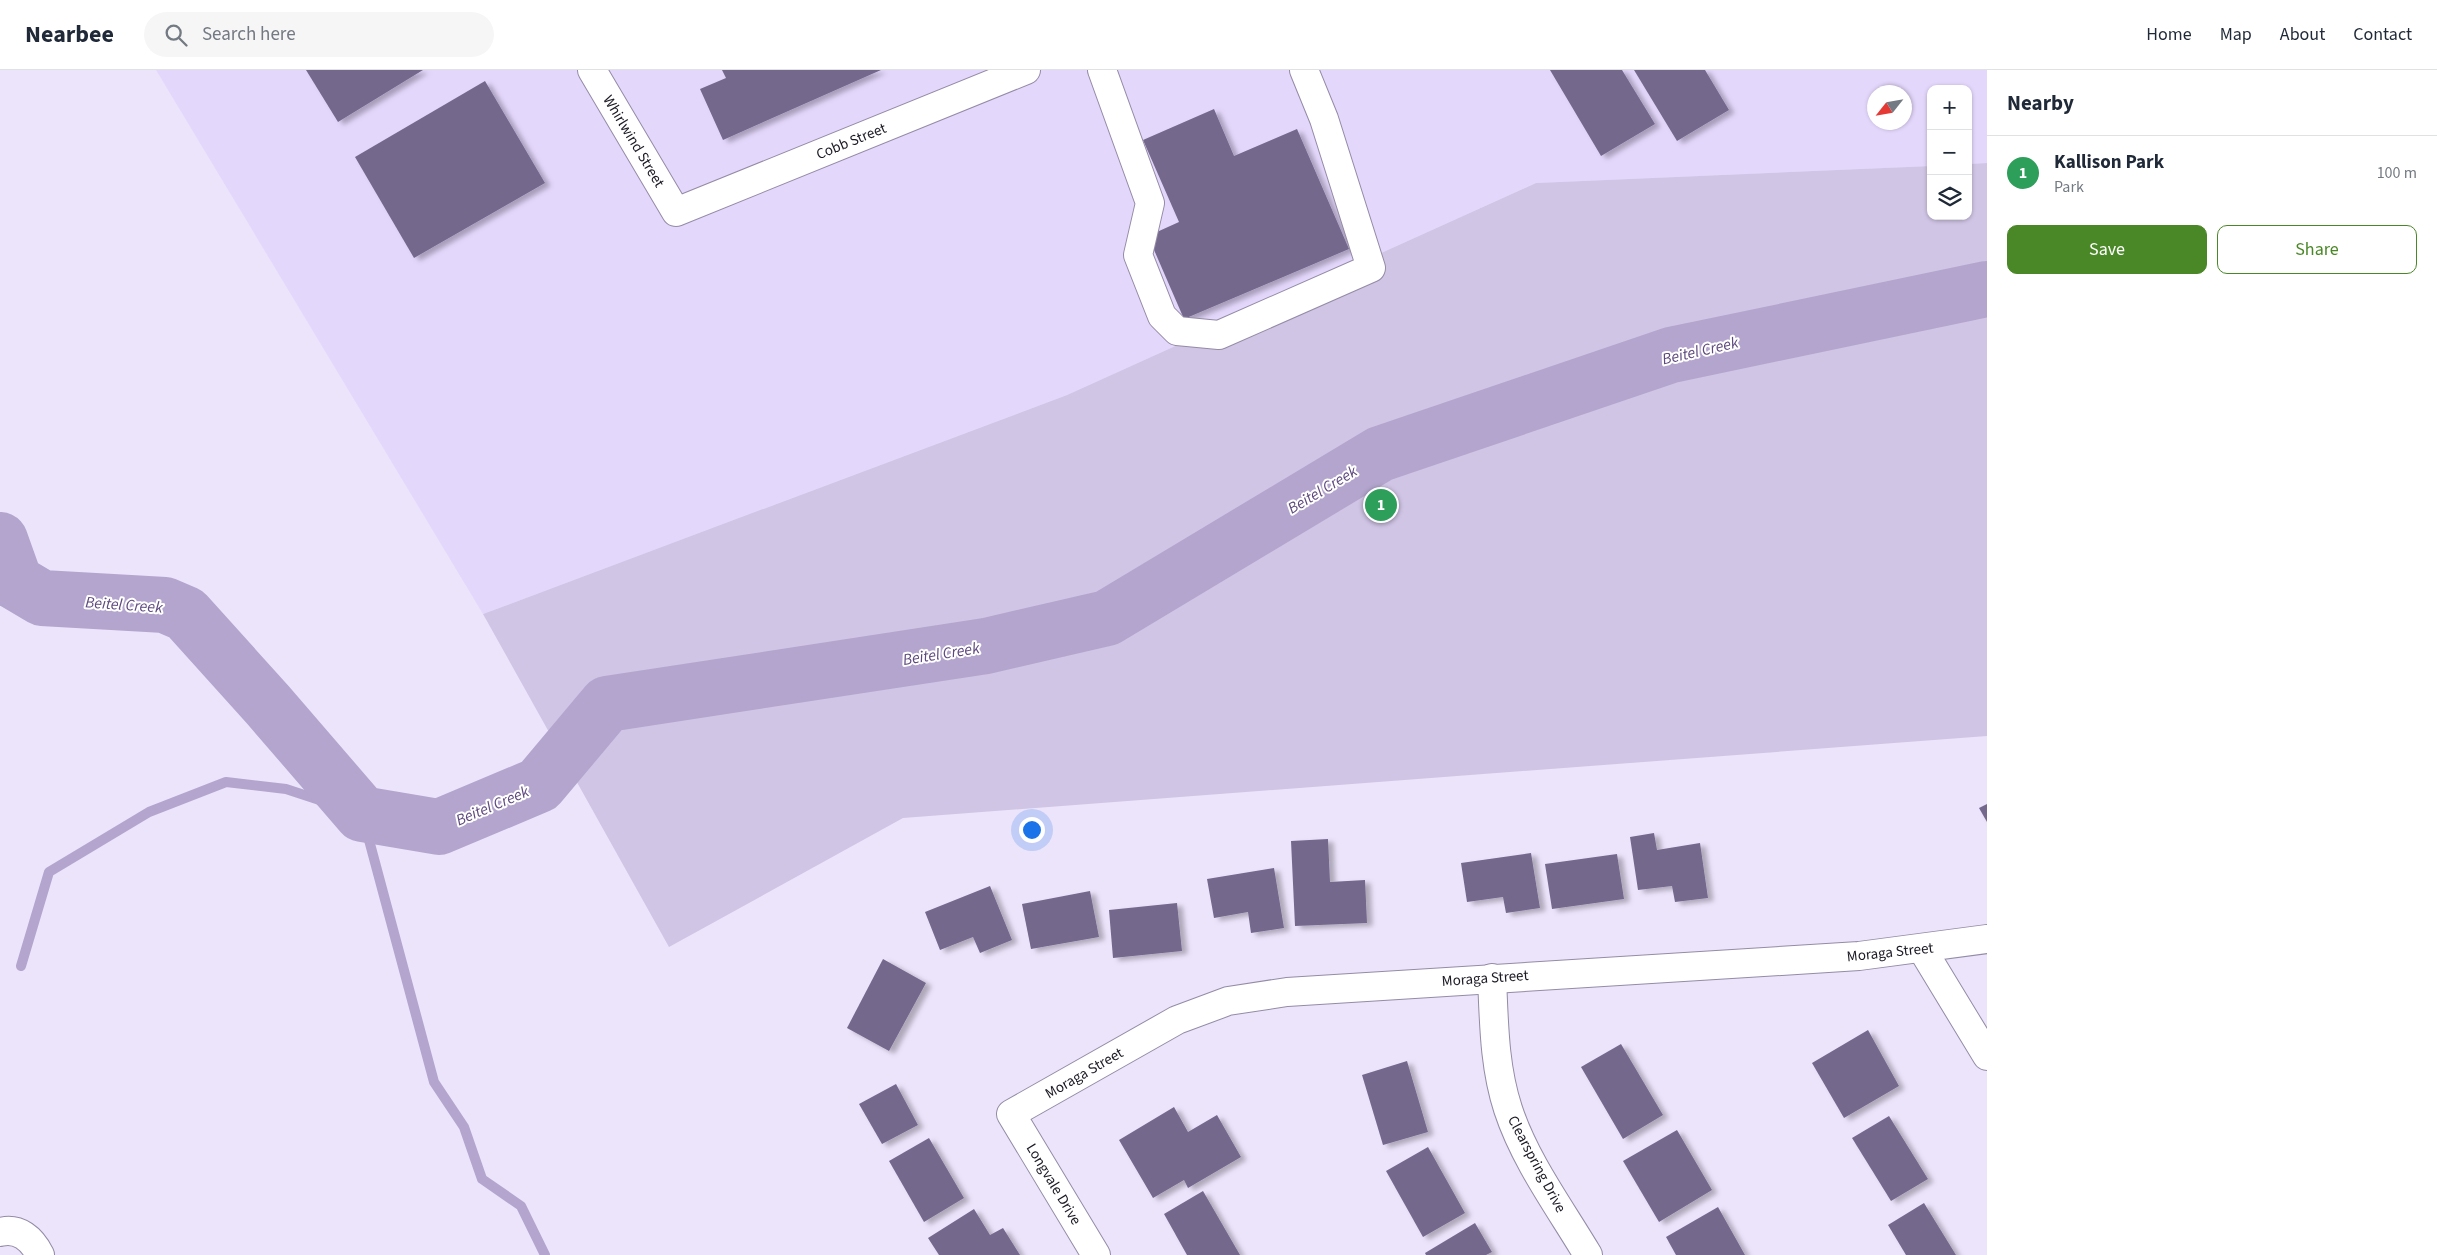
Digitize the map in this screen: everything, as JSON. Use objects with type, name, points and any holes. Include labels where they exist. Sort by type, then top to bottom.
[{"type":"street","name":"Whirlwind Street","points":[[592,70],[676,212]]},
{"type":"street","name":"Cobb Street","points":[[676,212],[1026,70]]},
{"type":"street","points":[[1102,70],[1150,203],[1138,255],[1162,316],[1177,331],[1219,335],[1371,268],[1324,119],[1304,70]]},
{"type":"street","name":"Moraga Street","points":[[1012,1114],[1177,1020],[1228,1001],[1287,992],[1859,956],[1987,940]]},
{"type":"street","points":[[1922,949],[1987,1056]]},
{"type":"street","name":"Clearspring Drive","points":[[1492,978],[1495,1052],[1508,1108],[1532,1161],[1588,1255]]},
{"type":"street","name":"Longvale Drive","points":[[1012,1114],[1096,1255]]},
{"type":"street","points":[[0,1232],[8,1230],[20,1232],[34,1244],[40,1255]]},
{"type":"shaded area","points":[[156,70],[1987,70],[1987,163],[1972,164],[1972,85],[1927,85],[1927,166],[1536,183],[1067,395],[483,614]]},
{"type":"shaded area","points":[[1987,163],[1987,736],[903,818],[669,947],[483,614],[1067,395],[1536,183],[1927,166],[1927,220],[1972,220],[1972,164]]},
{"type":"building","points":[[306,70],[423,70],[338,122]]},
{"type":"building","points":[[722,70],[881,70],[723,140],[700,89],[726,78]]},
{"type":"building","points":[[1550,70],[1622,70],[1655,124],[1601,156]]},
{"type":"building","points":[[1634,70],[1705,70],[1729,110],[1677,141]]},
{"type":"building","points":[[485,81],[545,183],[414,258],[355,157]]},
{"type":"building","points":[[1214,109],[1234,156],[1297,129],[1349,249],[1184,319],[1148,236],[1179,222],[1143,140]]},
{"type":"building","points":[[1987,804],[1987,822],[1979,808]]},
{"type":"building","points":[[1654,833],[1657,850],[1700,843],[1708,898],[1675,902],[1672,886],[1638,890],[1630,837]]},
{"type":"building","points":[[1328,839],[1330,882],[1365,880],[1367,923],[1295,926],[1291,841]]},
{"type":"building","points":[[1531,853],[1540,908],[1506,913],[1503,897],[1467,902],[1461,863]]},
{"type":"building","points":[[1617,854],[1624,899],[1552,909],[1545,864]]},
{"type":"building","points":[[1274,868],[1284,928],[1251,933],[1248,912],[1214,918],[1207,879]]},
{"type":"building","points":[[990,886],[1012,940],[980,953],[973,937],[940,950],[925,912]]},
{"type":"building","points":[[1090,891],[1099,937],[1031,949],[1022,904]]},
{"type":"building","points":[[1177,903],[1182,951],[1113,958],[1109,910]]},
{"type":"building","points":[[883,959],[926,983],[889,1051],[847,1028]]},
{"type":"building","points":[[1868,1030],[1899,1086],[1844,1118],[1812,1063]]},
{"type":"building","points":[[1621,1044],[1663,1115],[1623,1139],[1581,1067]]},
{"type":"building","points":[[1407,1061],[1428,1132],[1383,1145],[1362,1075]]},
{"type":"building","points":[[896,1084],[918,1125],[882,1144],[859,1104]]},
{"type":"building","points":[[1174,1107],[1188,1132],[1217,1115],[1241,1157],[1188,1188],[1184,1180],[1153,1198],[1119,1140]]},
{"type":"building","points":[[1889,1116],[1928,1179],[1891,1201],[1852,1138]]},
{"type":"building","points":[[1677,1130],[1712,1190],[1659,1222],[1623,1161]]},
{"type":"building","points":[[929,1138],[964,1198],[924,1222],[889,1161]]},
{"type":"building","points":[[1428,1147],[1465,1213],[1423,1237],[1386,1171]]},
{"type":"building","points":[[1203,1191],[1240,1255],[1187,1255],[1164,1214]]},
{"type":"building","points":[[1924,1203],[1956,1255],[1906,1255],[1888,1225]]},
{"type":"building","points":[[1718,1207],[1745,1255],[1676,1255],[1666,1237]]},
{"type":"building","points":[[974,1209],[990,1235],[1003,1228],[1020,1255],[939,1255],[928,1238]]},
{"type":"building","points":[[1475,1223],[1492,1252],[1486,1255],[1426,1255],[1425,1253]]},
{"type":"waterway","name":"Beitel Creek","points":[[0,540],[15,582],[42,598],[165,605],[186,614],[362,814],[439,827],[539,785],[607,704],[986,646],[1107,618],[1380,454],[1671,355],[1987,289]]},
{"type":"waterway","points":[[21,966],[49,872],[149,812],[226,782],[286,789],[362,814],[434,1082],[464,1127],[482,1179],[521,1206],[545,1255]]},
{"type":"place","name":"Kallison Park","points":[[1381,505]]}]
